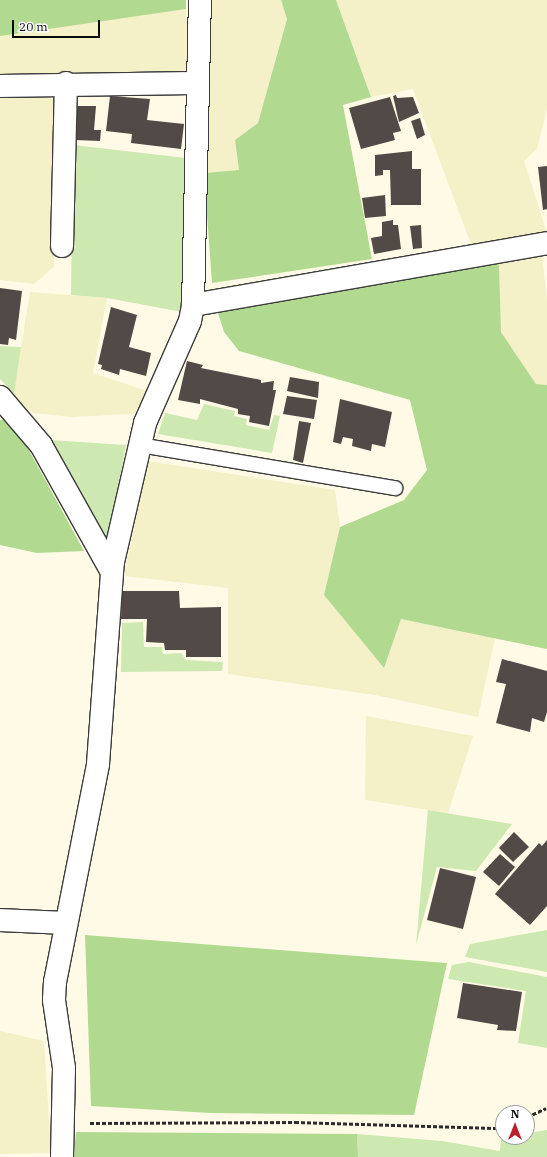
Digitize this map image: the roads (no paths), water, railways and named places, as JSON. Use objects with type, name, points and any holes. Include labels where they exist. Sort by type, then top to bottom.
[{"type":"street","points":[[62,1157],[64,1123],[64,1068],[54,1000],[66,923],[98,764],[112,572],[145,423],[190,321],[193,305],[200,0]]},
{"type":"street","points":[[0,86],[66,83],[198,83]]},
{"type":"street","points":[[62,246],[66,83]]},
{"type":"street","points":[[193,305],[547,243]]},
{"type":"street","points":[[0,397],[41,445],[112,572]]},
{"type":"street","points":[[0,920],[66,923]]},
{"type":"lane","points":[[140,445],[395,488]]}]
